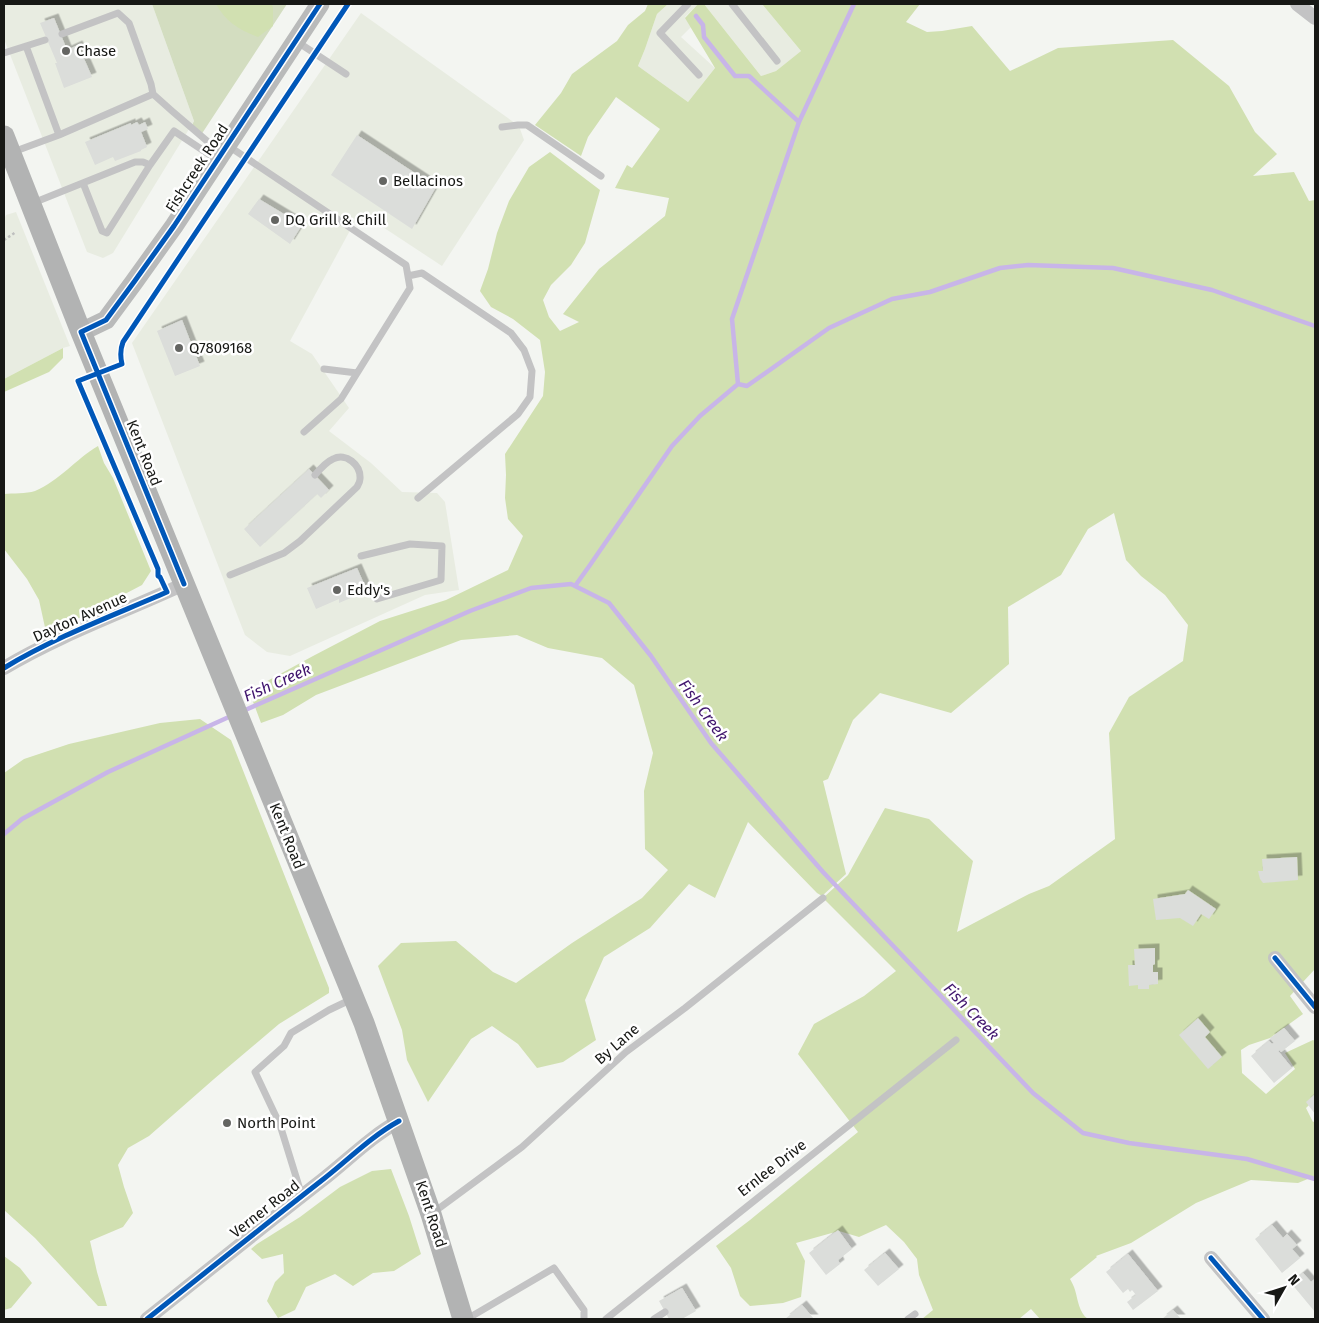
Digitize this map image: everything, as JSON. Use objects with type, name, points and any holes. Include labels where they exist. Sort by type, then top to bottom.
[{"type":"main road","name":"Fishcreek Road","points":[[81,332],[106,320],[167,236],[320,4]]},
{"type":"main road","name":"Kent Road","points":[[6,148],[31,204],[81,332],[364,1023],[431,1214],[463,1319]]},
{"type":"street","points":[[1297,4],[1315,18]]},
{"type":"street","name":"Dayton Avenue","points":[[4,668],[59,639],[184,584]]},
{"type":"street","points":[[1275,958],[1315,1007]]},
{"type":"street","name":"Verner Road","points":[[147,1319],[383,1130],[399,1121]]},
{"type":"street","points":[[1211,1258],[1263,1319]]},
{"type":"lane","points":[[688,4],[660,33],[699,75]]},
{"type":"lane","points":[[732,4],[777,61]]},
{"type":"lane","points":[[62,34],[118,13],[129,23],[154,94],[222,153]]},
{"type":"lane","points":[[4,53],[45,40]]},
{"type":"lane","points":[[295,41],[346,74]]},
{"type":"lane","points":[[26,46],[59,135]]},
{"type":"lane","points":[[6,148],[59,135],[154,94]]},
{"type":"lane","points":[[502,127],[527,125],[601,176]]},
{"type":"lane","points":[[83,183],[102,231],[107,233],[174,131],[222,153],[406,265],[410,288],[341,399],[304,432]]},
{"type":"lane","points":[[31,204],[135,162],[143,162],[150,165]]},
{"type":"lane","points":[[408,276],[422,273],[511,333],[524,350],[532,371],[530,397],[518,414],[418,498]]},
{"type":"lane","points":[[324,369],[357,373]]},
{"type":"lane","points":[[230,575],[284,553],[300,541],[357,487],[360,479],[359,470],[354,463],[349,458],[342,456],[330,461],[315,475]]},
{"type":"lane","points":[[361,556],[410,544],[442,546],[441,580],[377,599]]},
{"type":"lane","name":"By Lane","points":[[431,1214],[522,1147],[626,1052],[685,1008],[823,898]]},
{"type":"lane","points":[[302,1196],[280,1125],[255,1072],[284,1046],[291,1033],[353,998]]},
{"type":"lane","name":"Ernlee Drive","points":[[606,1319],[956,1040]]},
{"type":"lane","points":[[467,1319],[554,1268],[584,1310],[584,1319]]},
{"type":"lane","points":[[654,1319],[665,1312]]},
{"type":"lane","points":[[908,1319],[915,1314]]},
{"type":"path","points":[[4,240],[16,232]]},
{"type":"shaded area","points":[[4,4],[152,4],[194,121],[113,253],[103,258],[87,252],[4,39]]},
{"type":"shaded area","points":[[668,4],[698,4],[685,17],[691,27],[681,37],[715,68],[688,102],[638,66],[657,14]]},
{"type":"shaded area","points":[[704,4],[762,4],[801,51],[776,71],[761,76]]},
{"type":"shaded area","points":[[361,13],[519,126],[524,140],[442,266],[360,212],[290,341],[312,354],[349,408],[329,431],[371,463],[402,492],[437,493],[445,502],[459,590],[425,595],[290,656],[267,652],[245,635],[132,343]]},
{"type":"shaded area","points":[[16,212],[70,346],[4,379],[4,220],[6,215]]},
{"type":"green space","points":[[152,4],[287,4],[201,135],[191,127],[194,121]]},
{"type":"green space","points":[[216,4],[272,4],[273,26],[258,37],[234,25],[224,16]]},
{"type":"green space","points":[[648,4],[668,4],[657,14],[638,66],[688,102],[715,68],[685,18],[698,4],[704,4],[761,76],[776,71],[801,51],[762,4],[920,4],[906,22],[927,32],[972,26],[1010,71],[1058,48],[1173,40],[1229,86],[1255,132],[1277,154],[1253,176],[1294,172],[1309,201],[1315,200],[1315,969],[1290,996],[1303,1014],[1270,1038],[1249,1045],[1241,1050],[1242,1073],[1266,1094],[1295,1069],[1285,1053],[1313,1040],[1315,1041],[1315,1099],[1306,1108],[1313,1122],[1315,1121],[1315,1176],[1298,1183],[1251,1180],[1196,1203],[1131,1243],[1096,1256],[1070,1279],[1081,1310],[1088,1319],[1040,1319],[1031,1309],[1019,1319],[922,1319],[933,1310],[919,1275],[917,1259],[904,1242],[886,1225],[859,1237],[839,1231],[796,1243],[805,1261],[801,1297],[783,1303],[750,1306],[740,1296],[731,1268],[716,1246],[858,1132],[798,1054],[814,1024],[864,996],[896,971],[823,898],[848,875],[885,808],[929,819],[973,861],[957,932],[1029,894],[1049,886],[1115,839],[1109,733],[1129,697],[1183,661],[1188,625],[1165,595],[1141,576],[1126,560],[1114,513],[1088,529],[1061,575],[1008,607],[1009,664],[951,713],[880,693],[853,720],[828,779],[823,781],[846,874],[822,896],[748,822],[715,898],[689,884],[650,928],[604,957],[585,1000],[596,1040],[563,1062],[537,1068],[518,1044],[492,1026],[471,1039],[428,1102],[407,1060],[402,1030],[378,966],[401,943],[456,941],[493,972],[516,983],[572,943],[642,898],[668,870],[645,849],[644,791],[653,753],[634,685],[602,658],[548,648],[517,635],[461,640],[316,695],[283,715],[261,723],[249,691],[380,621],[446,600],[508,570],[523,536],[508,519],[505,498],[505,454],[543,396],[545,372],[540,340],[513,319],[491,307],[480,291],[497,233],[509,201],[529,167],[550,152],[600,190],[585,243],[571,265],[551,285],[543,300],[549,317],[560,331],[579,322],[563,314],[599,269],[665,216],[669,198],[615,188],[627,165],[632,168],[660,129],[616,97],[588,137],[581,156],[535,125],[561,93],[572,74],[617,41],[628,25],[645,11]]},
{"type":"green space","points":[[63,348],[63,358],[49,372],[4,392],[4,379]]},
{"type":"green space","points":[[98,446],[151,571],[142,585],[58,631],[46,632],[39,600],[27,579],[4,549],[4,494],[31,492],[44,487]]},
{"type":"green space","points":[[200,719],[231,740],[329,988],[329,993],[279,1024],[149,1136],[128,1148],[118,1165],[133,1213],[123,1227],[90,1241],[107,1306],[98,1306],[35,1238],[4,1210],[4,773],[24,759],[69,744],[160,723]]},
{"type":"green space","points":[[391,1169],[421,1254],[394,1271],[373,1273],[353,1286],[335,1274],[306,1287],[295,1310],[278,1318],[267,1301],[275,1282],[284,1273],[283,1254],[262,1259],[251,1249],[300,1217],[340,1187],[372,1171]]},
{"type":"green space","points":[[4,1256],[20,1268],[32,1283],[11,1308],[4,1310]]},
{"type":"building","name":"Chase","points":[[54,18],[67,50],[78,45],[92,77],[64,88],[55,63],[57,63],[40,23]]},
{"type":"building","points":[[137,122],[139,125],[145,122],[148,129],[141,132],[147,147],[115,161],[113,157],[95,165],[85,142]]},
{"type":"building","name":"Bellacinos","points":[[357,135],[436,187],[412,229],[331,175]]},
{"type":"building","name":"DQ Grill & Chill","points":[[259,199],[302,225],[290,244],[248,214]]},
{"type":"building","name":"Q7809168","points":[[182,320],[200,366],[175,376],[157,331]]},
{"type":"building","points":[[309,469],[329,490],[321,498],[317,494],[260,547],[244,529]]},
{"type":"building","name":"Eddy's","points":[[357,568],[367,591],[339,603],[339,599],[316,609],[307,588]]},
{"type":"building","points":[[1297,857],[1298,880],[1263,883],[1260,879],[1258,871],[1263,871],[1262,859]]},
{"type":"building","points":[[1188,890],[1216,909],[1209,919],[1201,914],[1193,926],[1180,918],[1156,920],[1153,899],[1185,894]]},
{"type":"building","points":[[1155,948],[1153,972],[1158,972],[1158,984],[1149,985],[1149,989],[1138,989],[1138,985],[1129,986],[1128,965],[1135,965],[1134,949]]},
{"type":"building","points":[[1198,1018],[1210,1032],[1205,1037],[1222,1057],[1208,1069],[1179,1035]]},
{"type":"building","points":[[1284,1028],[1295,1041],[1281,1052],[1280,1050],[1278,1051],[1292,1068],[1274,1083],[1251,1056],[1269,1041],[1272,1044],[1274,1043],[1270,1038]]},
{"type":"building","points":[[1315,1094],[1315,1114],[1306,1102]]},
{"type":"building","points":[[1272,1225],[1283,1238],[1287,1234],[1297,1245],[1292,1249],[1300,1258],[1282,1273],[1255,1239]]},
{"type":"building","points":[[838,1230],[852,1249],[838,1260],[840,1264],[826,1275],[809,1253]]},
{"type":"building","points":[[885,1253],[899,1269],[878,1286],[864,1270]]},
{"type":"building","points":[[1128,1254],[1158,1291],[1133,1310],[1127,1302],[1136,1295],[1132,1290],[1130,1292],[1128,1289],[1123,1293],[1106,1272]]},
{"type":"building","points":[[1303,1273],[1311,1282],[1315,1279],[1315,1312],[1291,1283]]},
{"type":"building","points":[[682,1288],[696,1311],[682,1319],[669,1319],[659,1301]]},
{"type":"building","points":[[802,1305],[814,1319],[785,1319]]},
{"type":"building","points":[[1173,1310],[1181,1319],[1162,1319]]},
{"type":"waterway","points":[[738,384],[732,319],[799,122],[854,4]]},
{"type":"waterway","points":[[696,16],[703,25],[704,37],[735,76],[749,76],[799,122]]},
{"type":"waterway","points":[[575,586],[672,446],[700,416],[738,384],[747,386],[829,328],[892,299],[930,292],[1000,268],[1028,265],[1113,268],[1212,290],[1315,326]]},
{"type":"waterway","name":"Fish Creek","points":[[243,711],[470,611],[531,588],[571,584],[609,603],[651,656],[711,743],[823,872],[1033,1093],[1083,1133],[1129,1143],[1247,1159],[1315,1179]]},
{"type":"waterway","name":"Fish Creek","points":[[4,834],[22,819],[108,772],[231,716]]},
{"type":"cycle path","points":[[184,584],[81,332],[106,320],[134,282],[174,226],[320,4]]},
{"type":"cycle path","points":[[4,668],[63,637],[167,592],[158,576],[158,569],[78,381],[122,364],[121,348],[123,342],[348,4]]},
{"type":"cycle path","points":[[1275,958],[1315,1007]]},
{"type":"cycle path","points":[[147,1319],[368,1142],[399,1121]]},
{"type":"cycle path","points":[[1211,1258],[1263,1319]]},
{"type":"place","name":"Chase","points":[[66,51]]},
{"type":"place","name":"Bellacinos","points":[[383,181]]},
{"type":"place","name":"DQ Grill & Chill","points":[[275,220]]},
{"type":"place","name":"Q7809168","points":[[179,348]]},
{"type":"place","name":"Eddy's","points":[[337,590]]},
{"type":"place","name":"North Point","points":[[227,1123]]}]
